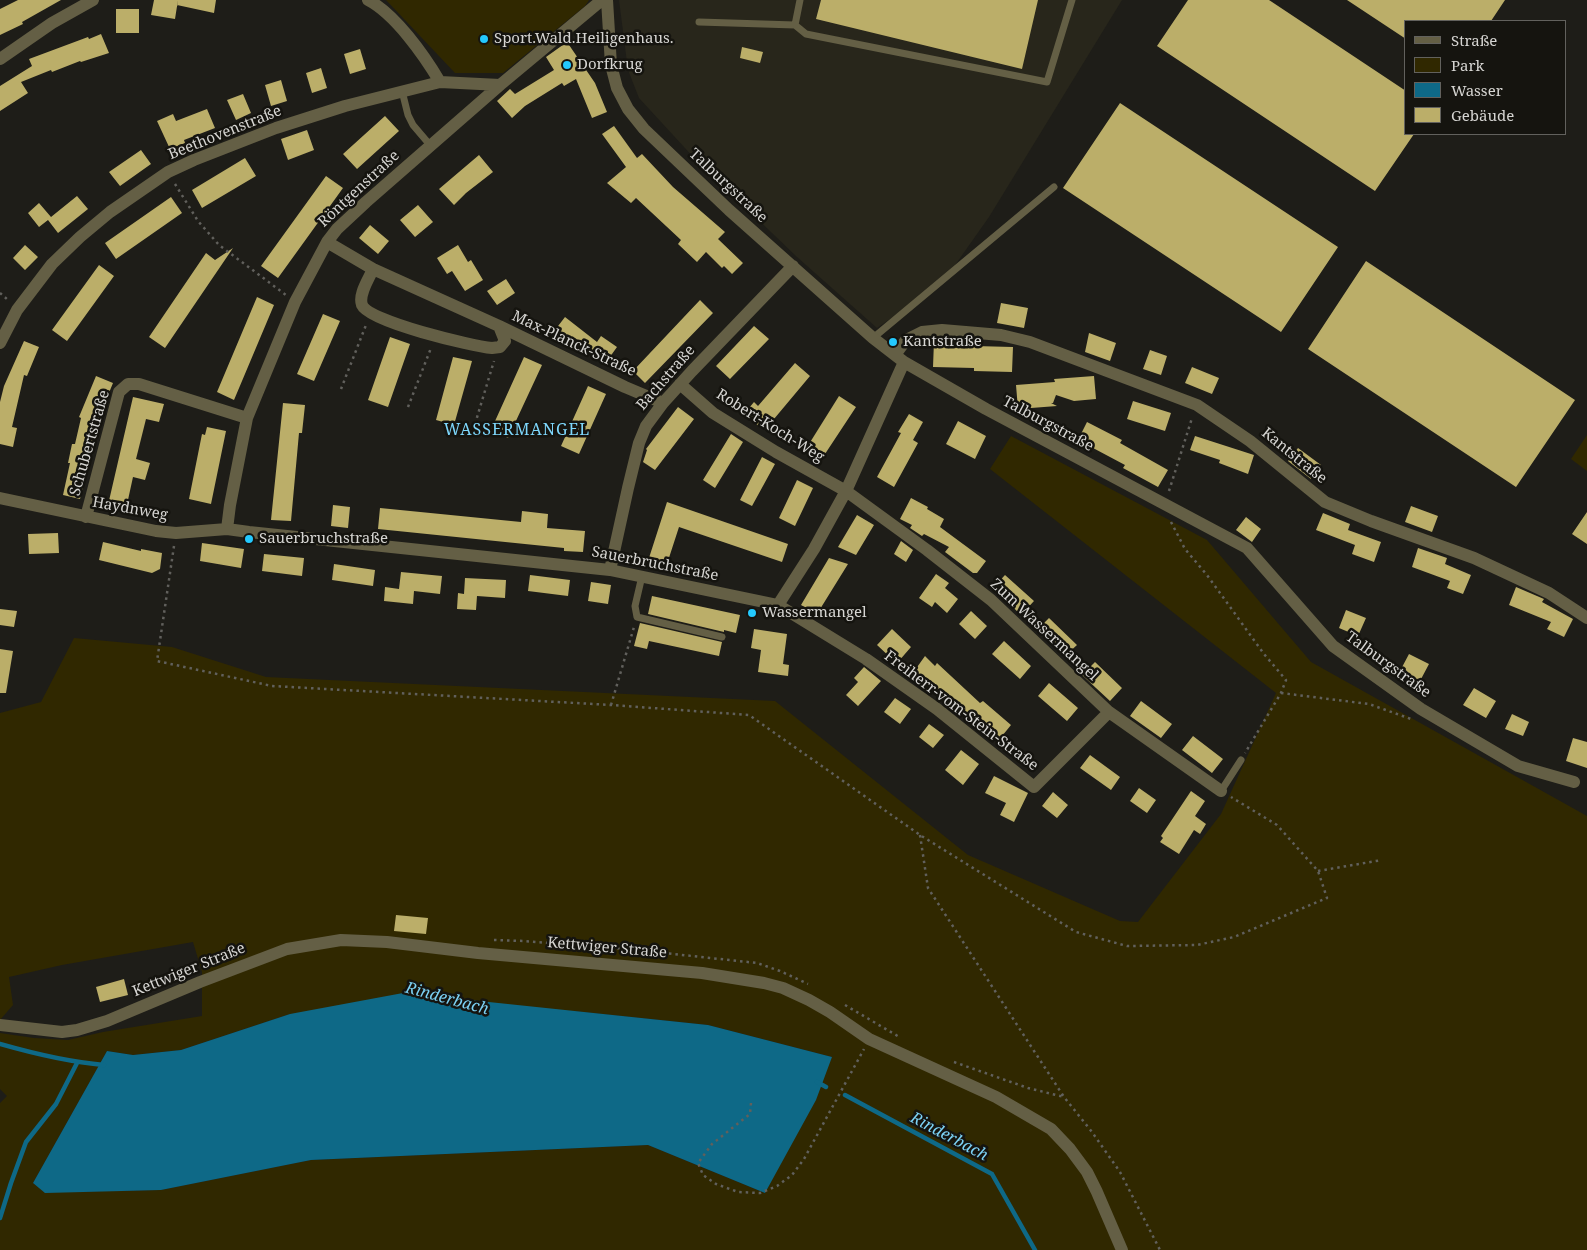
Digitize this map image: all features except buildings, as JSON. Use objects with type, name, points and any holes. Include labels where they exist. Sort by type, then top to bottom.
[{"type":"street","points":[[0,59],[52,23],[93,0]]},
{"type":"street","points":[[368,0],[377,5],[393,20],[429,64],[440,82]]},
{"type":"street","name":"Röntgenstraße","points":[[227,529],[247,418],[295,302],[336,229],[500,85],[602,0]]},
{"type":"street","name":"Talburgstraße","points":[[607,0],[611,65],[617,88],[628,109],[644,129],[668,152],[873,338],[900,358],[986,409],[1246,548],[1334,646],[1421,709],[1518,766],[1574,782]]},
{"type":"street","name":"Beethovenstraße","points":[[0,343],[17,310],[59,258],[80,237],[110,212],[168,172],[276,128],[345,106],[402,91],[440,82],[500,85]]},
{"type":"street","name":"Max-Planck-Straße","points":[[327,242],[373,269],[663,403]]},
{"type":"street","name":"Bachstraße","points":[[610,570],[639,443],[646,426],[680,384],[793,266]]},
{"type":"street","points":[[373,269],[362,294],[362,304],[365,310],[435,336],[492,348]]},
{"type":"street","name":"Max-Planck-Straße","points":[[492,348],[500,347],[504,341],[499,326]]},
{"type":"street","name":"Kantstraße","points":[[900,358],[906,340],[922,332],[942,330],[1001,335],[1030,342],[1197,405],[1250,441],[1325,502],[1474,558],[1549,593],[1587,618]]},
{"type":"street","points":[[778,605],[814,549],[846,492],[900,358]]},
{"type":"street","name":"Schubertstraße","points":[[86,517],[119,392],[128,384],[139,384],[247,418]]},
{"type":"street","name":"Robert-Koch-Weg","points":[[680,384],[713,413],[846,492]]},
{"type":"street","name":"Zum Wassermangel","points":[[846,492],[927,550],[991,600],[1109,712],[1221,791]]},
{"type":"street","name":"Haydnweg","points":[[0,498],[156,531],[176,533],[227,529]]},
{"type":"street","name":"Sauerbruchstraße","points":[[227,529],[610,570],[778,605]]},
{"type":"street","name":"Freiherr-vom-Stein-Straße","points":[[778,605],[866,659],[937,709],[1034,787],[1109,712]]},
{"type":"street","name":"Kettwiger Straße","points":[[0,1025],[62,1032],[77,1030],[107,1021],[200,982],[287,949],[341,940],[387,942],[478,954],[702,973],[764,983],[783,988],[808,1000],[830,1012],[869,1039],[996,1097],[1051,1129],[1070,1149],[1087,1172],[1122,1250]]},
{"type":"lane","points":[[795,25],[800,0]]},
{"type":"lane","points":[[699,22],[795,25],[806,34],[1047,82],[1072,0]]},
{"type":"lane","points":[[402,91],[408,115],[413,125],[430,146]]},
{"type":"lane","points":[[873,338],[1054,187]]},
{"type":"lane","points":[[642,576],[635,606],[636,617],[722,637]]},
{"type":"lane","points":[[1221,791],[1241,760]]},
{"type":"path","points":[[168,172],[198,221],[218,245],[295,302]]},
{"type":"path","points":[[0,293],[6,298]]},
{"type":"path","points":[[342,389],[371,313]]},
{"type":"path","points":[[408,407],[435,336]]},
{"type":"path","points":[[475,424],[495,358],[492,348]]},
{"type":"path","points":[[1197,405],[1164,510],[1185,549],[1207,575],[1264,654],[1286,680],[1281,693],[1241,760]]},
{"type":"path","points":[[176,533],[157,661],[272,686],[611,705],[749,715],[920,835],[1076,932],[1127,946],[1197,945],[1234,937],[1326,898],[1318,871],[1277,825],[1221,791]]},
{"type":"path","points":[[611,705],[636,617]]},
{"type":"path","points":[[1281,693],[1368,704],[1413,720]]},
{"type":"path","points":[[920,835],[928,888],[1064,1097],[1120,1172],[1160,1250]]},
{"type":"path","points":[[1318,871],[1382,860]]},
{"type":"path","points":[[751,1103],[750,1114],[712,1144],[698,1163],[703,1175],[716,1184],[738,1192],[760,1193],[777,1186],[792,1175],[804,1159],[857,1064]]},
{"type":"shaded area","points":[[619,0],[1122,0],[989,217],[953,268],[922,297],[877,328],[797,257],[696,160],[639,98],[628,70]]},
{"type":"green space","name":"Sport.Wald.Heiligenhaus.","points":[[386,0],[589,0],[585,6],[503,73],[455,73]]},
{"type":"green space","points":[[1587,435],[1587,471],[1571,459]]},
{"type":"green space","points":[[1011,436],[1207,540],[1311,662],[1587,816],[1587,1250],[0,1250],[0,1103],[7,1096],[0,1089],[0,1033],[68,1040],[103,1032],[202,1016],[202,972],[193,942],[62,965],[9,977],[13,1005],[0,1020],[0,713],[41,702],[74,638],[172,647],[266,677],[775,701],[968,855],[1120,921],[1138,922],[1221,814],[1276,693],[990,469]],"holes":[[[573,1011],[708,1025],[832,1057],[765,1193],[648,1145],[311,1160],[161,1190],[45,1192],[33,1183],[107,1051],[133,1055],[181,1050],[290,1014]]]},
{"type":"water","points":[[403,993],[708,1025],[832,1057],[816,1100],[765,1193],[648,1145],[311,1160],[161,1190],[45,1193],[33,1183],[107,1051],[133,1055],[181,1050],[290,1014]]},
{"type":"waterway","name":"Rinderbach","points":[[0,1044],[52,1057],[104,1065]]},
{"type":"waterway","points":[[0,1218],[26,1142],[56,1104],[77,1063]]},
{"type":"waterway","name":"Rinderbach","points":[[817,1082],[826,1087]]},
{"type":"waterway","name":"Rinderbach","points":[[845,1095],[992,1174],[1035,1250]]},
{"type":"place","name":"Sport.Wald.Heiligenhaus.","points":[[484,39]]},
{"type":"place","name":"Dorfkrug","points":[[567,65]]},
{"type":"place","name":"Kantstraße","points":[[893,342]]},
{"type":"place","name":"Sauerbruchstraße","points":[[249,539]]},
{"type":"place","name":"Wassermangel","points":[[752,613]]},
{"type":"district","name":"WASSERMANGEL","points":[[517,430]]}]
